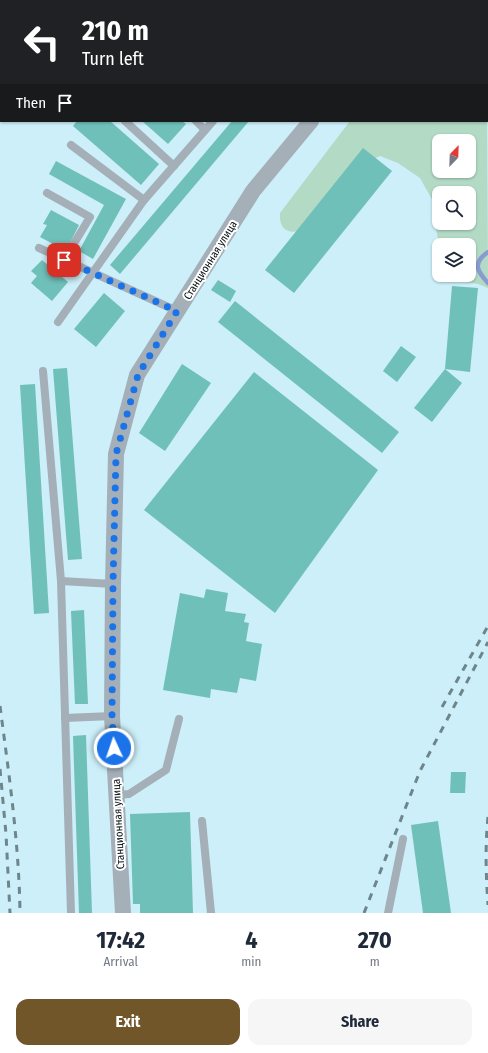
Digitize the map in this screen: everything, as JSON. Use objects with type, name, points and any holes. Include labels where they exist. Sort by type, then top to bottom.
[{"type":"street","name":"Станционная улица","points":[[123,913],[112,716],[116,454],[138,375],[253,191],[310,122]]},
{"type":"lane","points":[[127,122],[174,166]]},
{"type":"lane","points":[[197,122],[205,130]]},
{"type":"lane","points":[[58,322],[144,200],[212,122]]},
{"type":"lane","points":[[71,145],[144,200]]},
{"type":"lane","points":[[47,193],[90,217],[64,260]]},
{"type":"lane","points":[[39,248],[177,311]]},
{"type":"lane","points":[[44,371],[61,581],[71,913]]},
{"type":"lane","points":[[61,581],[113,584]]},
{"type":"lane","points":[[65,718],[112,716]]},
{"type":"lane","points":[[117,794],[129,794],[166,770],[179,719]]},
{"type":"lane","points":[[202,821],[211,913]]},
{"type":"lane","points":[[388,913],[403,839]]},
{"type":"green space","points":[[349,122],[487,122],[488,288],[478,284],[465,282],[476,282],[476,238],[438,238],[436,230],[476,230],[476,186],[432,186],[432,199],[420,178],[398,163],[380,156],[365,163],[303,230],[293,232],[288,231],[283,227],[280,219],[280,213]]},
{"type":"building","points":[[76,122],[111,122],[159,164],[141,185],[73,126]]},
{"type":"building","points":[[143,122],[183,122],[186,124],[168,144]]},
{"type":"building","points":[[231,122],[248,122],[120,274],[110,265]]},
{"type":"building","points":[[363,148],[392,171],[294,293],[265,270]]},
{"type":"building","points":[[56,161],[126,199],[93,259],[79,251],[104,205],[49,174]]},
{"type":"building","points":[[51,210],[79,225],[66,251],[40,237],[47,225],[43,224]]},
{"type":"building","points":[[42,260],[68,282],[52,301],[31,283],[37,276],[31,271]]},
{"type":"building","points":[[218,280],[236,291],[230,302],[211,290]]},
{"type":"building","points":[[452,286],[478,288],[470,372],[445,369]]},
{"type":"building","points":[[104,293],[125,311],[96,347],[74,329]]},
{"type":"building","points":[[235,301],[399,432],[382,453],[218,322]]},
{"type":"building","points":[[401,346],[416,357],[397,382],[383,371]]},
{"type":"building","points":[[182,364],[211,383],[165,451],[139,433]]},
{"type":"building","points":[[67,368],[82,559],[68,560],[53,369]]},
{"type":"building","points":[[445,369],[462,383],[432,422],[414,408]]},
{"type":"building","points":[[254,372],[378,470],[275,613],[144,510]]},
{"type":"building","points":[[35,384],[49,613],[34,614],[20,385]]},
{"type":"building","points":[[206,589],[228,593],[225,611],[246,614],[244,622],[249,623],[246,641],[262,644],[256,681],[240,678],[237,693],[211,689],[210,698],[163,690],[180,593],[204,598]]},
{"type":"building","points":[[84,610],[88,704],[75,704],[71,611]]},
{"type":"building","points":[[86,735],[92,913],[79,913],[73,736]]},
{"type":"building","points":[[451,772],[466,772],[465,793],[450,793]]},
{"type":"building","points":[[190,812],[193,913],[140,913],[140,904],[133,904],[130,814]]},
{"type":"building","points":[[438,821],[451,913],[423,913],[411,825]]},
{"type":"waterway","points":[[488,252],[478,263],[479,271],[488,283]]},
{"type":"railway","points":[[442,707],[488,626]]},
{"type":"railway","points":[[364,913],[420,771],[488,642]]},
{"type":"railway","points":[[0,706],[16,835],[20,913]]},
{"type":"railway","points":[[0,769],[6,834],[10,913]]},
{"type":"railway","points":[[488,817],[486,839],[488,905]]},
{"type":"route","points":[[64,260],[177,311],[138,375],[116,454],[112,716],[114,748]]}]
